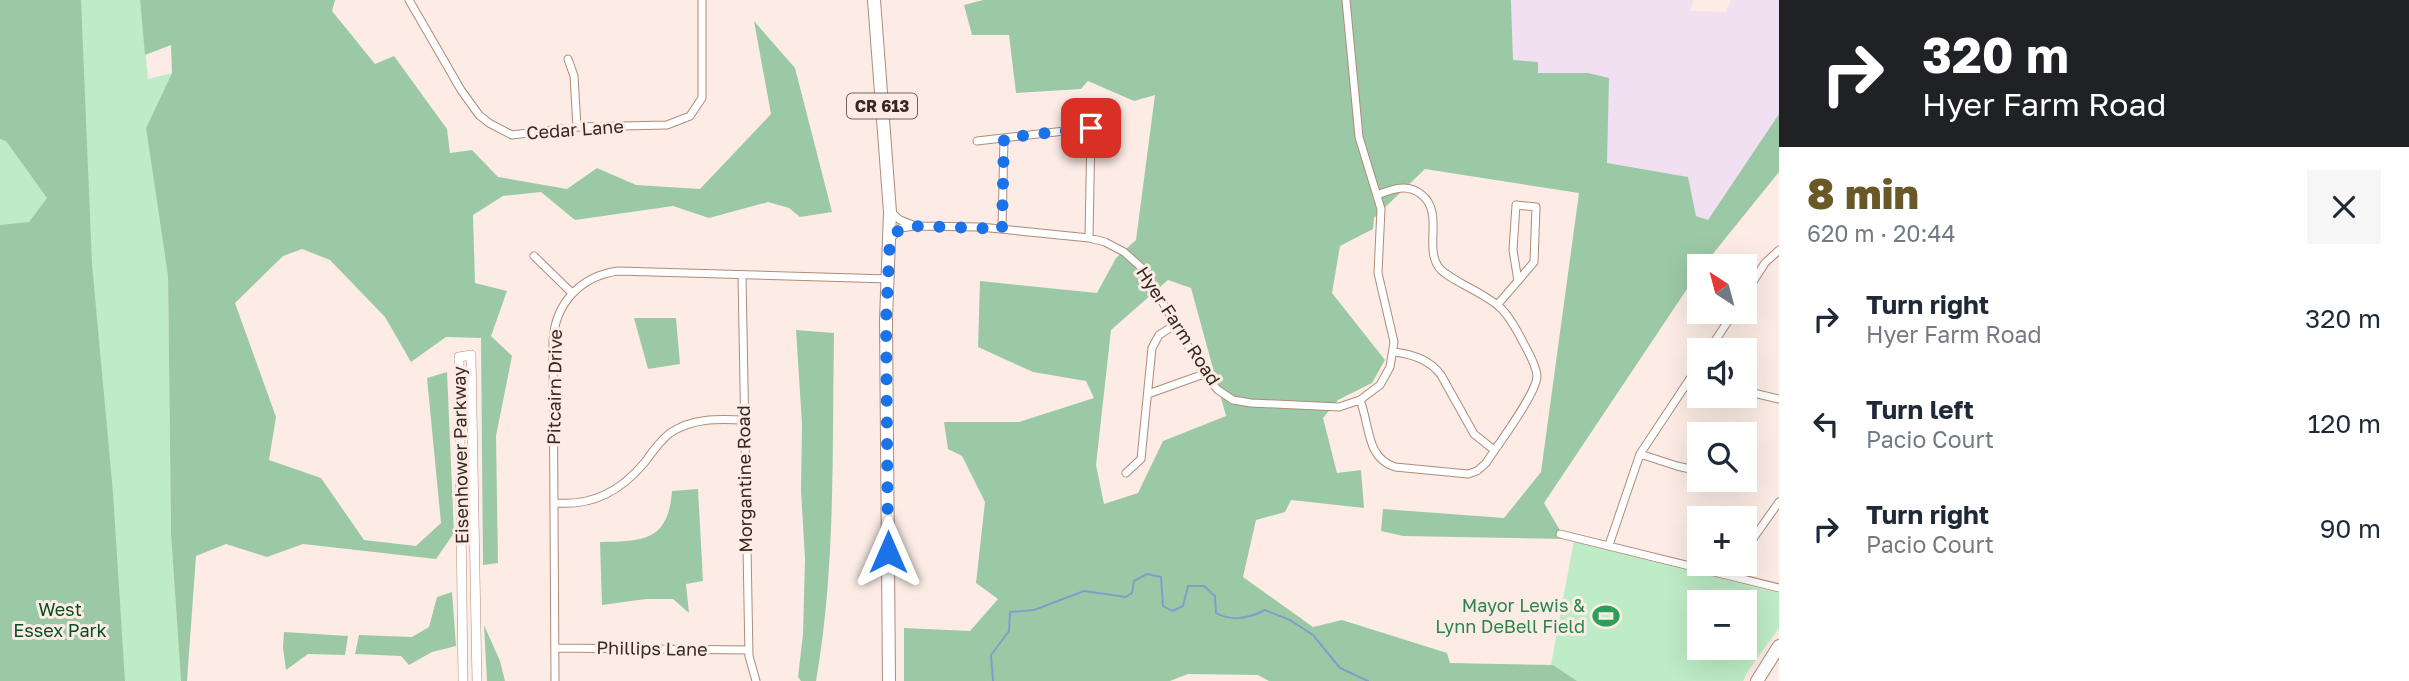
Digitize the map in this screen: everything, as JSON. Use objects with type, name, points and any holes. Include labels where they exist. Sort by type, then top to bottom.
[{"type":"main road","name":"CR 613","points":[[874,0],[890,212],[886,333],[889,681]]},
{"type":"main road","points":[[1757,681],[1779,646]]},
{"type":"street","name":"Cedar Lane","points":[[409,0],[461,90],[479,115],[512,135],[576,127],[667,125],[690,116],[702,98],[702,0]]},
{"type":"street","points":[[1346,0],[1359,137],[1382,217],[1378,273],[1393,334],[1394,352],[1384,379],[1373,392],[1360,400],[1374,451],[1381,460],[1390,466],[1468,474],[1481,468],[1531,395],[1537,379],[1535,368],[1510,318],[1498,304],[1440,268],[1434,253],[1433,215],[1425,198],[1408,188],[1377,195]]},
{"type":"street","points":[[568,59],[574,76],[576,127]]},
{"type":"street","points":[[977,141],[1091,128],[1089,238]]},
{"type":"street","points":[[1002,229],[1004,138]]},
{"type":"street","points":[[1498,304],[1518,281],[1534,262],[1536,206],[1516,205],[1513,250],[1518,281]]},
{"type":"street","name":"Hyer Farm Road","points":[[890,212],[914,226],[1002,229],[1089,238],[1112,245],[1137,262],[1150,278],[1204,374],[1223,394],[1245,403],[1328,408],[1348,406],[1360,400]]},
{"type":"street","points":[[890,239],[901,228],[914,226]]},
{"type":"street","points":[[1757,276],[1765,263],[1779,250]]},
{"type":"street","points":[[534,256],[572,293],[590,279],[618,271],[888,279]]},
{"type":"street","name":"Morgantine Road","points":[[742,276],[749,650],[756,681]]},
{"type":"street","name":"Pitcairn Drive","points":[[555,681],[553,334],[559,312],[572,293]]},
{"type":"street","points":[[1126,473],[1141,459],[1154,342],[1164,331],[1176,324]]},
{"type":"street","points":[[1394,352],[1411,354],[1434,366],[1474,434],[1494,450]]},
{"type":"street","name":"Eisenhower Parkway","points":[[463,681],[459,357],[471,355],[477,681]]},
{"type":"street","points":[[1148,394],[1204,374]]},
{"type":"street","points":[[1609,545],[1640,454],[1687,389]]},
{"type":"street","points":[[1757,394],[1779,400]]},
{"type":"street","points":[[555,503],[584,502],[611,493],[633,476],[664,438],[686,425],[711,419],[743,420]]},
{"type":"street","points":[[1640,454],[1687,468]]},
{"type":"street","points":[[1757,533],[1779,502]]},
{"type":"street","points":[[1560,534],[1687,564]]},
{"type":"street","points":[[1735,576],[1779,588]]},
{"type":"street","name":"Phillips Lane","points":[[555,648],[749,650]]},
{"type":"shaded area","points":[[1511,0],[1693,0],[1691,11],[1726,12],[1731,0],[1779,0],[1779,114],[1709,220],[1696,216],[1688,177],[1607,164],[1588,73],[1538,73],[1513,61]]},
{"type":"green space","name":"West Essex Park","points":[[0,0],[140,0],[148,79],[172,73],[146,128],[168,276],[171,534],[181,681],[0,681]]},
{"type":"green space","name":"West Essex Park","points":[[0,0],[81,0],[92,264],[113,493],[125,681],[0,681],[0,225],[29,222],[47,198],[6,141],[0,139]]},
{"type":"green space","points":[[140,0],[335,0],[332,11],[375,64],[394,56],[447,129],[450,153],[472,150],[498,177],[567,189],[597,168],[636,185],[700,189],[771,114],[754,21],[795,68],[832,212],[800,217],[789,208],[768,202],[709,218],[673,206],[575,220],[541,192],[503,196],[473,215],[475,283],[507,291],[491,336],[512,356],[496,436],[498,563],[483,565],[481,338],[446,337],[411,362],[385,317],[330,260],[302,249],[283,256],[235,303],[276,417],[269,460],[321,478],[364,540],[416,546],[441,523],[427,378],[447,372],[454,533],[436,559],[303,544],[267,557],[226,544],[196,556],[187,681],[181,681],[171,534],[168,276],[146,128],[172,73],[171,45],[145,55]]},
{"type":"green space","points":[[983,0],[1511,0],[1513,60],[1538,62],[1538,73],[1588,73],[1609,78],[1607,163],[1688,177],[1696,216],[1708,220],[1779,114],[1779,172],[1713,254],[1687,254],[1687,289],[1544,503],[1565,539],[1403,536],[1381,531],[1383,509],[1504,518],[1541,472],[1579,193],[1425,169],[1374,218],[1373,229],[1340,246],[1332,293],[1385,360],[1372,383],[1338,400],[1323,418],[1337,473],[1361,470],[1364,508],[1291,500],[1285,512],[1256,520],[1243,577],[1313,627],[1342,620],[1447,653],[1450,663],[1553,665],[1577,681],[1269,681],[1258,675],[1188,674],[1170,681],[904,681],[904,628],[970,631],[998,599],[976,583],[985,502],[962,456],[948,449],[944,422],[1019,422],[1094,398],[1086,381],[1033,372],[978,347],[980,281],[1097,293],[1116,258],[1136,240],[1155,95],[1134,101],[1088,81],[1081,89],[1016,93],[1009,35],[972,35],[964,5]],"holes":[[[1168,280],[1191,288],[1226,416],[1163,441],[1138,493],[1104,504],[1096,465],[1111,330]]]},
{"type":"green space","points":[[634,318],[676,318],[680,364],[648,369]]},
{"type":"green space","points":[[796,330],[834,333],[830,551],[816,681],[801,681],[798,677],[803,634],[805,559],[801,491],[802,424]]},
{"type":"green space","points":[[698,489],[703,581],[686,584],[689,613],[673,599],[646,599],[602,605],[600,542],[629,541],[651,535],[665,520],[672,491]]},
{"type":"green space","points":[[1574,540],[1687,569],[1687,576],[1713,576],[1779,593],[1779,628],[1757,659],[1757,590],[1687,590],[1687,660],[1756,660],[1743,681],[1548,681]]},
{"type":"green space","points":[[452,592],[456,646],[432,652],[409,665],[401,656],[355,654],[359,635],[412,637],[429,627],[437,597]]},
{"type":"green space","points":[[484,625],[500,661],[505,681],[487,681]]},
{"type":"green space","points":[[284,632],[348,636],[345,655],[308,654],[286,670]]},
{"type":"waterway","points":[[993,681],[991,655],[1009,631],[1010,612],[1034,610],[1084,591],[1126,597],[1132,593],[1134,581],[1147,574],[1161,577],[1163,606],[1172,611],[1183,606],[1188,586],[1204,586],[1215,596],[1216,613],[1228,618],[1240,618],[1265,610],[1290,620],[1313,635],[1340,668],[1368,681]]},
{"type":"place","name":"Mayor Lewis & Lynn DeBell Field","points":[[1606,616]]},
{"type":"route","points":[[888,552],[886,320],[890,239],[901,228],[914,226],[1002,229],[1004,138],[1091,128]]}]
